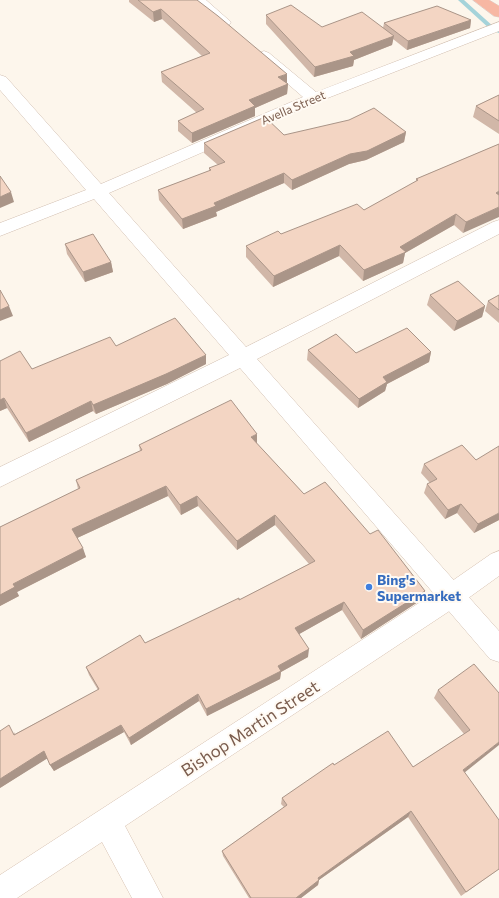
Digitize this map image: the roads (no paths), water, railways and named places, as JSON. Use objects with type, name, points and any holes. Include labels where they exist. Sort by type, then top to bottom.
[{"type":"highway","points":[[480,0],[499,13]]},
{"type":"street","points":[[197,0],[233,30]]},
{"type":"street","name":"Avella Street","points":[[0,230],[314,98],[499,26]]},
{"type":"street","points":[[251,45],[314,98]]},
{"type":"street","points":[[0,80],[98,190],[242,358],[499,650]]},
{"type":"street","points":[[0,478],[242,358],[499,226]]},
{"type":"street","name":"Bishop Martin Street","points":[[0,892],[451,596],[499,562]]},
{"type":"street","points":[[107,822],[148,898]]},
{"type":"waterway","points":[[461,0],[493,29],[499,31]]},
{"type":"place","name":"Bing's Supermarket","points":[[369,587]]}]
